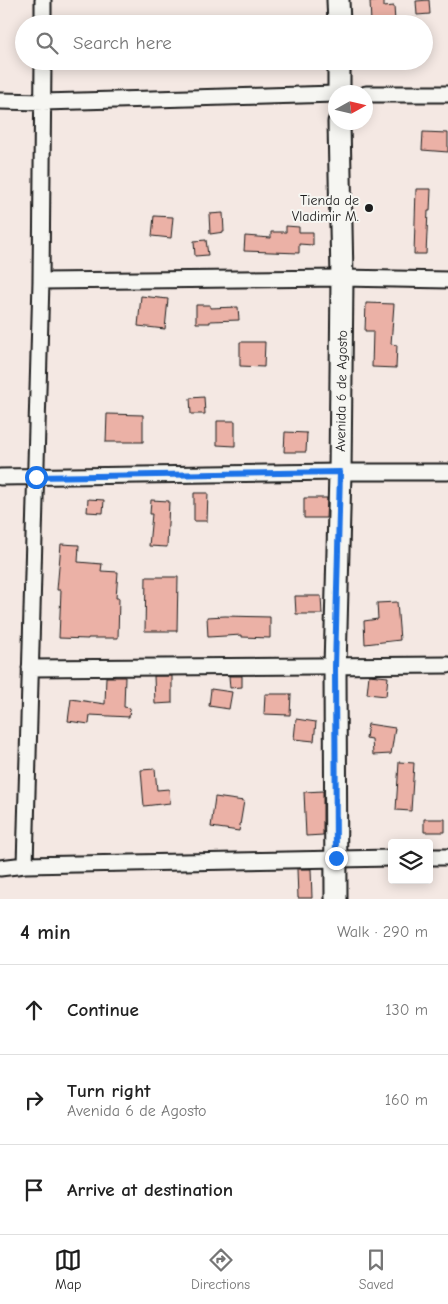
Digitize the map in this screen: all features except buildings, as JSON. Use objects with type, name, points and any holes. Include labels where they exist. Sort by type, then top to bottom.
[{"type":"street","points":[[43,0],[43,15]]},
{"type":"street","points":[[338,0],[339,15]]},
{"type":"street","points":[[25,865],[41,281],[43,70]]},
{"type":"street","points":[[339,70],[339,85]]},
{"type":"street","points":[[0,101],[43,102],[328,94]]},
{"type":"street","points":[[373,94],[448,94]]},
{"type":"street","name":"Avenida 6 de Agosto","points":[[336,899],[335,667],[342,278],[340,130]]},
{"type":"street","points":[[41,281],[342,278],[448,280]]},
{"type":"street","points":[[0,477],[448,472]]},
{"type":"street","points":[[30,668],[448,665]]},
{"type":"street","points":[[433,857],[448,857]]},
{"type":"street","points":[[0,868],[25,865],[388,858]]},
{"type":"place","name":"Tienda de Vladimir M.","points":[[369,208]]},
{"type":"route","points":[[36,477],[340,472],[335,667],[336,858]]}]
